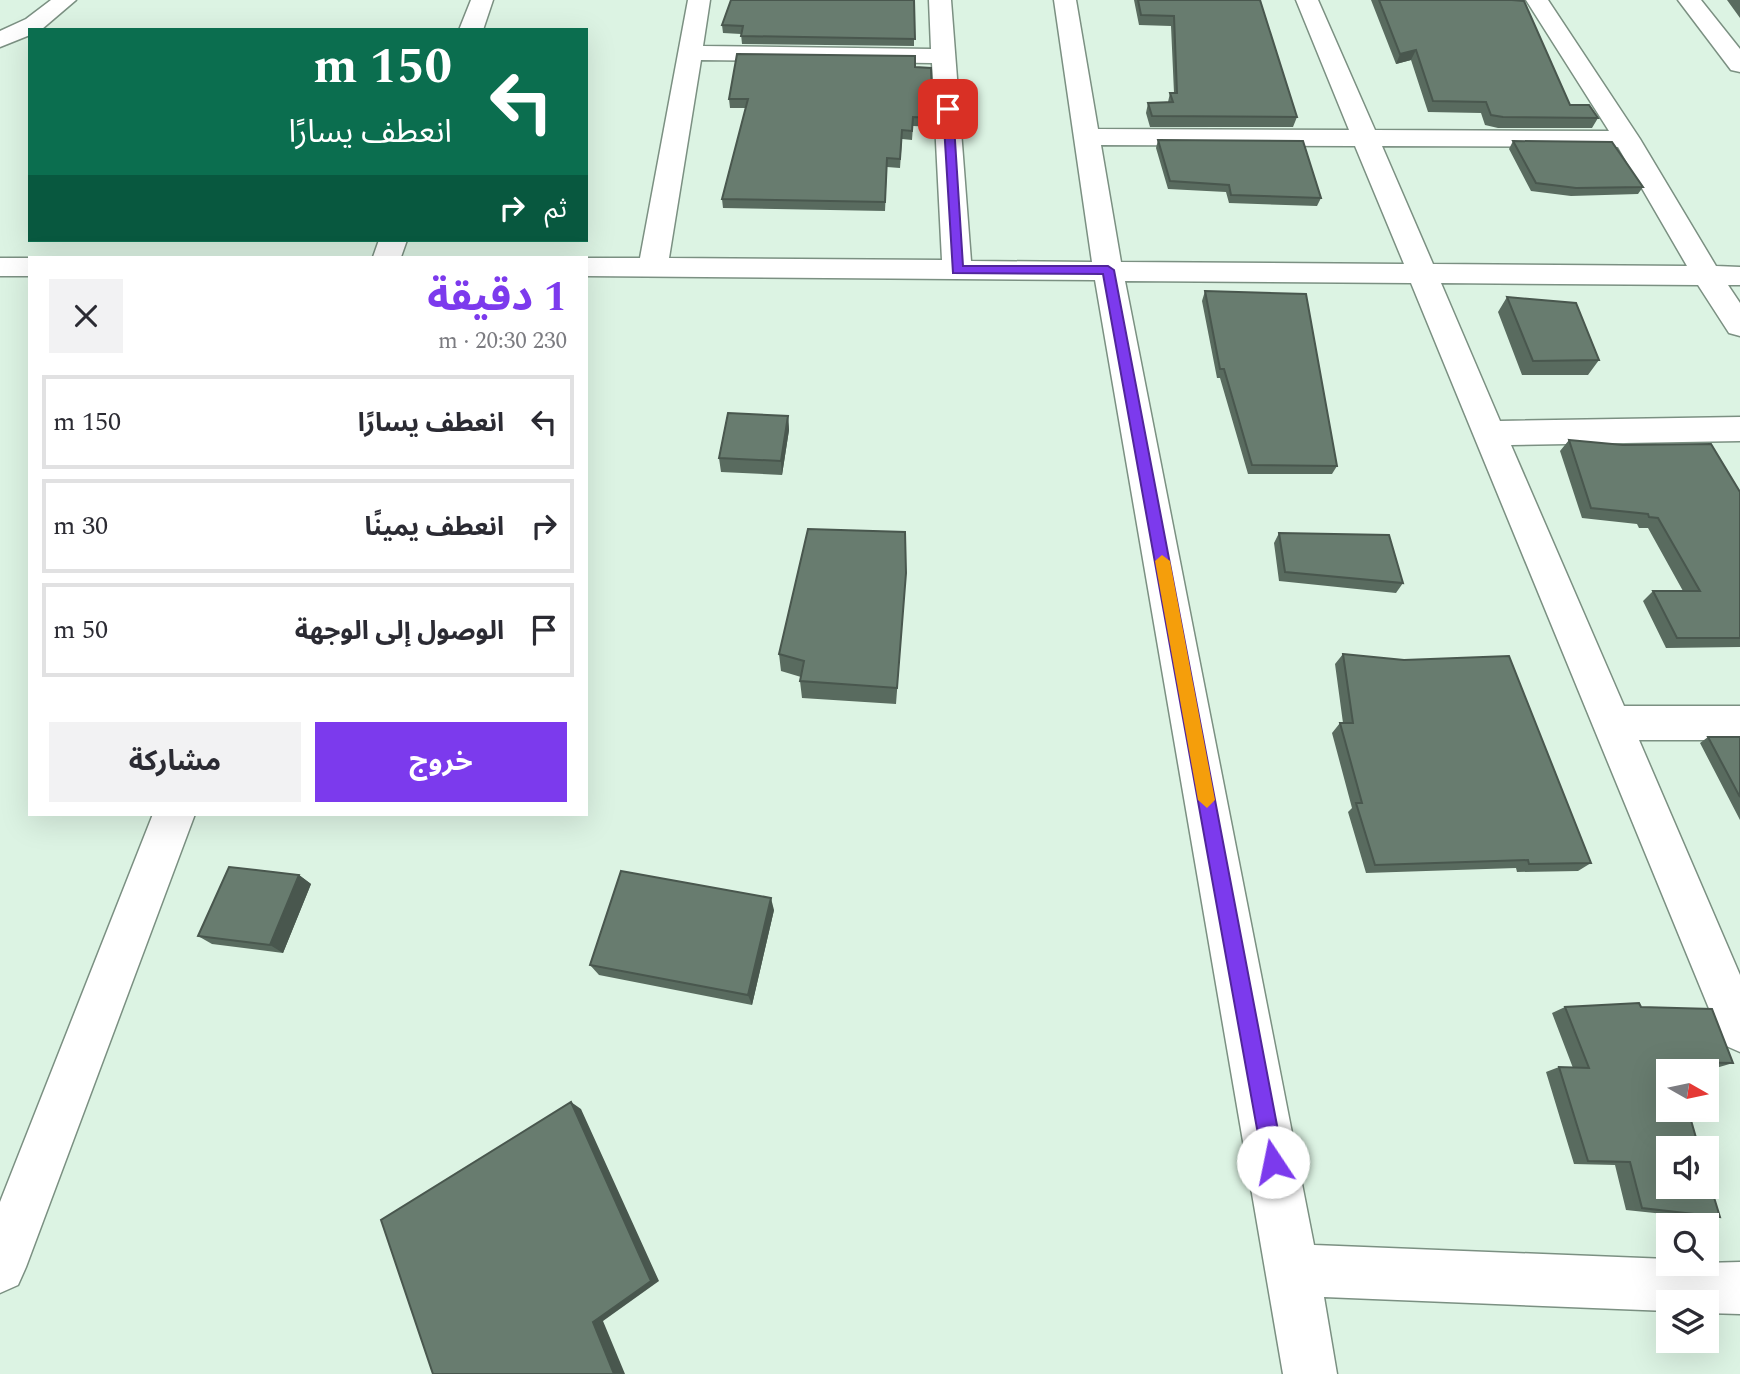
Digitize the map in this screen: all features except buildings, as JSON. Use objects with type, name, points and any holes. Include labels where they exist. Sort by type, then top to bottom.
[{"type":"street","points":[[0,40],[34,24],[65,0]]},
{"type":"street","points":[[472,28],[482,0]]},
{"type":"street","points":[[653,267],[699,0]]},
{"type":"street","points":[[940,0],[957,270]]},
{"type":"street","points":[[1065,0],[1108,270],[1310,1374]]},
{"type":"street","points":[[1307,0],[1740,1029]]},
{"type":"street","points":[[1537,0],[1627,139],[1707,276],[1740,326]]},
{"type":"street","points":[[1689,0],[1738,61]]},
{"type":"street","points":[[691,53],[945,55]]},
{"type":"street","points":[[1085,138],[1627,139]]},
{"type":"street","points":[[0,267],[28,267]]},
{"type":"street","points":[[588,267],[1740,276]]},
{"type":"street","points":[[1490,433],[1740,429]]},
{"type":"street","points":[[1610,723],[1740,723]]},
{"type":"street","points":[[0,1267],[173,816]]},
{"type":"street","points":[[1293,1270],[1740,1288]]},
{"type":"slow traffic","points":[[1162,561],[1207,800]]},
{"type":"route","points":[[948,109],[957,270],[1108,270],[1273,1162]]}]
